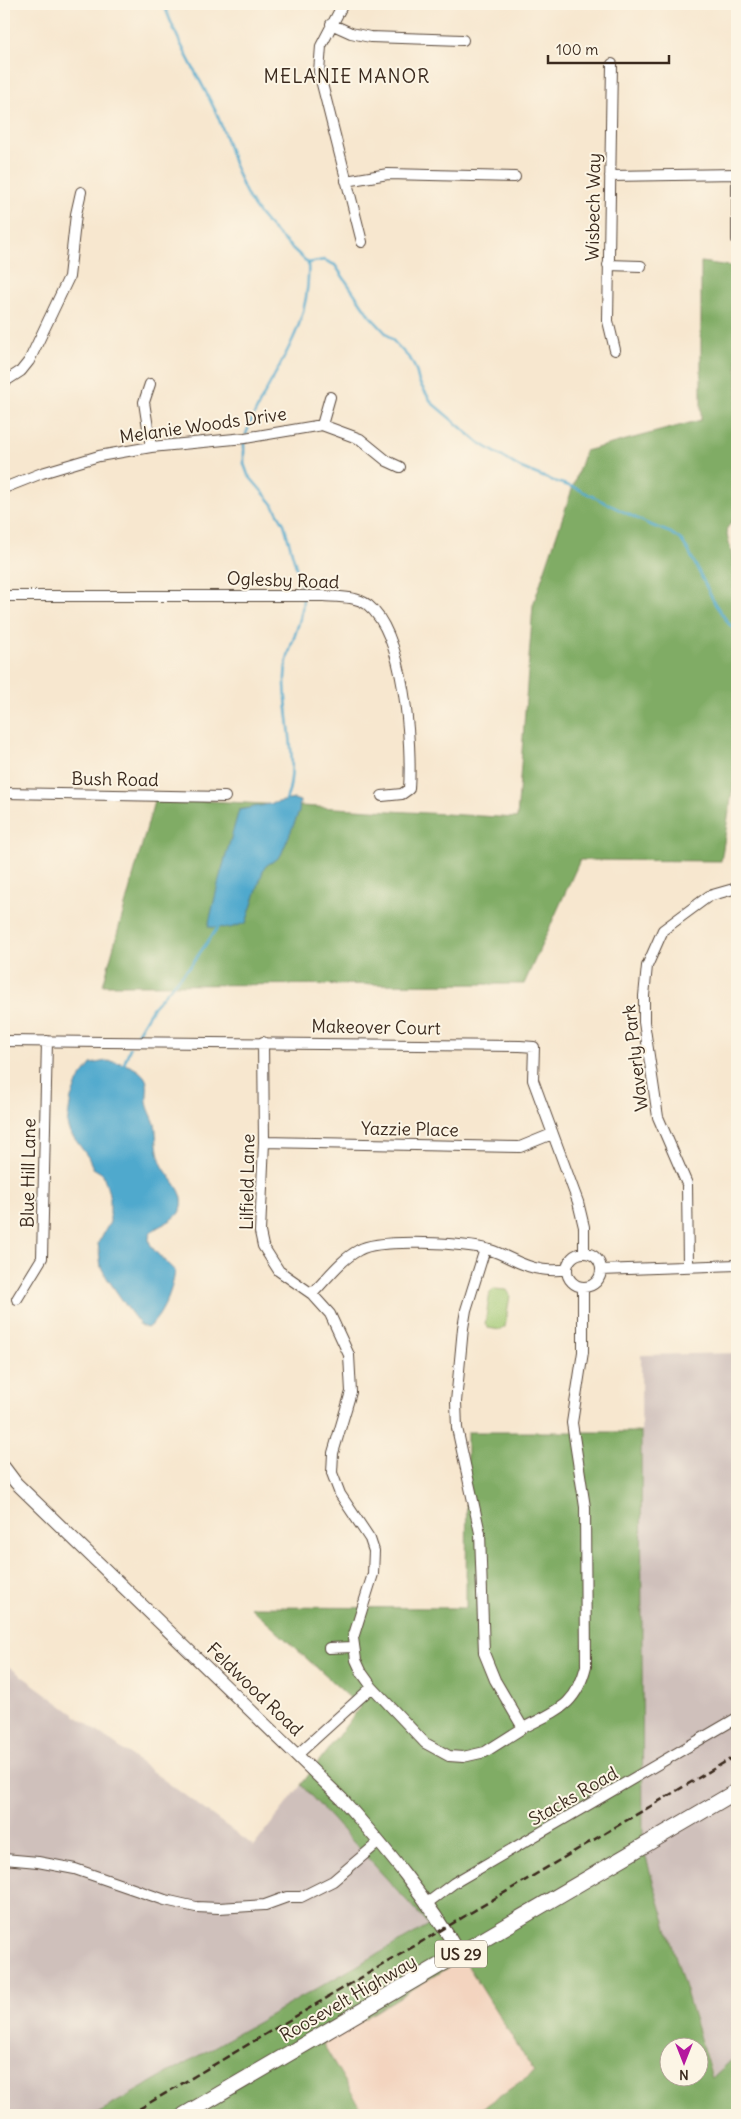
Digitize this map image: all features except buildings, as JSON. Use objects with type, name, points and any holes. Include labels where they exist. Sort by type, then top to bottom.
[{"type":"main road","name":"Roosevelt Highway","points":[[184,2115],[737,1791]]},
{"type":"street","points":[[343,4],[321,46],[318,72],[362,242]]},
{"type":"street","points":[[331,24],[351,33],[370,37],[463,40]]},
{"type":"street","name":"Wisbech Way","points":[[612,64],[608,321],[615,350]]},
{"type":"street","points":[[346,182],[388,174],[515,177]]},
{"type":"street","points":[[610,176],[737,174],[737,240]]},
{"type":"street","points":[[4,382],[21,371],[29,361],[69,277],[76,214],[82,192]]},
{"type":"street","points":[[608,265],[641,266]]},
{"type":"street","points":[[150,384],[144,402],[151,447]]},
{"type":"street","points":[[322,425],[330,396]]},
{"type":"street","name":"Melanie Woods Drive","points":[[4,488],[42,473],[99,456],[151,447],[245,438],[322,425],[360,439],[387,461],[400,467]]},
{"type":"street","name":"Oglesby Road","points":[[4,596],[245,595],[323,596],[356,599],[367,605],[376,614],[385,629],[398,665],[408,719],[409,789],[402,794],[382,796]]},
{"type":"street","name":"Bush Road","points":[[4,793],[225,798]]},
{"type":"street","name":"Waverly Park","points":[[688,1266],[687,1184],[658,1117],[644,1022],[647,966],[662,930],[710,896],[737,888]]},
{"type":"street","name":"Makeover Court","points":[[4,1041],[263,1042],[510,1045],[534,1047],[533,1080],[578,1202],[584,1227],[584,1253]]},
{"type":"street","name":"Blue Hill Lane","points":[[17,1299],[42,1258],[47,1041]]},
{"type":"street","name":"Lilfield Lane","points":[[263,1042],[264,1142],[260,1232],[263,1246],[280,1271],[312,1294],[330,1314],[346,1346],[350,1361],[351,1392],[334,1453],[332,1473],[340,1494],[370,1539],[375,1559],[370,1584],[354,1631],[353,1647],[358,1666],[372,1687]]},
{"type":"street","name":"Yazzie Place","points":[[264,1142],[520,1147],[552,1134]]},
{"type":"street","points":[[312,1294],[346,1258],[360,1248],[380,1243],[476,1246],[541,1270],[566,1270]]},
{"type":"street","points":[[485,1249],[466,1310],[463,1328],[456,1402],[457,1428],[480,1533],[484,1653],[495,1680],[523,1728]]},
{"type":"street","points":[[584,1253],[596,1258],[601,1270],[596,1282],[584,1287],[578,1286],[570,1280],[566,1270],[568,1262],[573,1256],[584,1253]]},
{"type":"street","points":[[601,1270],[737,1265]]},
{"type":"street","points":[[297,1755],[372,1687],[425,1743],[449,1756],[463,1757],[485,1752],[523,1728],[566,1705],[580,1688],[586,1666],[585,1507],[572,1423],[583,1352],[584,1287]]},
{"type":"street","name":"Feldwood Road","points":[[4,1467],[16,1484],[342,1799],[379,1842],[441,1922],[460,1955]]},
{"type":"street","points":[[330,1648],[353,1647]]},
{"type":"street","name":"Stacks Road","points":[[426,1904],[454,1883],[737,1718]]},
{"type":"street","points":[[4,1859],[38,1862],[75,1869],[165,1900],[196,1907],[219,1908],[257,1906],[290,1897],[301,1897],[333,1881],[379,1842]]},
{"type":"shaded area","points":[[737,1353],[737,2055],[713,2078],[708,2062],[708,2036],[700,2036],[643,1848],[641,1355]]},
{"type":"shaded area","points":[[4,1663],[254,1846],[301,1785],[429,1925],[94,2115],[4,2115]]},
{"type":"shaded area","points":[[464,1958],[534,2072],[473,2115],[365,2115],[323,2044]]},
{"type":"green space","points":[[701,262],[737,267],[737,513],[726,530],[737,578],[737,762],[721,861],[580,860],[524,984],[103,985],[155,798],[517,818],[533,605],[585,451],[701,420]]},
{"type":"green space","points":[[494,1289],[507,1290],[510,1295],[505,1327],[500,1330],[488,1328],[485,1324],[490,1292]]},
{"type":"green space","points":[[467,1432],[641,1432],[643,1848],[699,2036],[658,2036],[658,2086],[708,2086],[708,2065],[712,2078],[737,2055],[737,2115],[473,2115],[534,2072],[463,1958],[323,2044],[365,2115],[213,2115],[210,2111],[204,2115],[94,2115],[429,1925],[301,1785],[360,1707],[250,1607],[466,1608]]},
{"type":"water","points":[[294,799],[300,801],[299,812],[281,855],[264,868],[246,923],[230,928],[208,927],[239,810]]},
{"type":"water","points":[[106,1061],[121,1063],[131,1067],[140,1072],[146,1079],[148,1108],[155,1124],[159,1157],[163,1167],[178,1188],[182,1200],[182,1206],[175,1217],[150,1234],[149,1239],[152,1247],[175,1271],[166,1302],[157,1317],[147,1328],[141,1326],[101,1267],[98,1243],[110,1222],[110,1197],[103,1174],[93,1168],[88,1157],[69,1131],[67,1124],[71,1098],[78,1081],[91,1064]]},
{"type":"waterway","points":[[164,4],[181,45],[215,110],[240,179],[250,200],[272,229],[308,263],[307,288],[303,311],[296,332],[255,412],[246,434]]},
{"type":"waterway","points":[[308,263],[324,260],[335,265],[369,315],[411,360],[419,382],[432,403],[478,442],[519,467],[576,488],[648,524],[671,533],[681,540],[715,604],[729,624],[737,631]]},
{"type":"waterway","points":[[244,441],[244,464],[248,475],[272,503],[284,524],[303,592]]},
{"type":"waterway","points":[[286,800],[290,787],[292,756],[285,677],[288,657],[300,618],[303,598]]},
{"type":"waterway","points":[[134,1039],[153,1007],[192,964],[218,927]]},
{"type":"waterway","points":[[124,1064],[130,1048]]},
{"type":"railway","points":[[129,2115],[737,1755]]},
{"type":"district","name":"MELANIE MANOR","points":[[347,76]]}]
